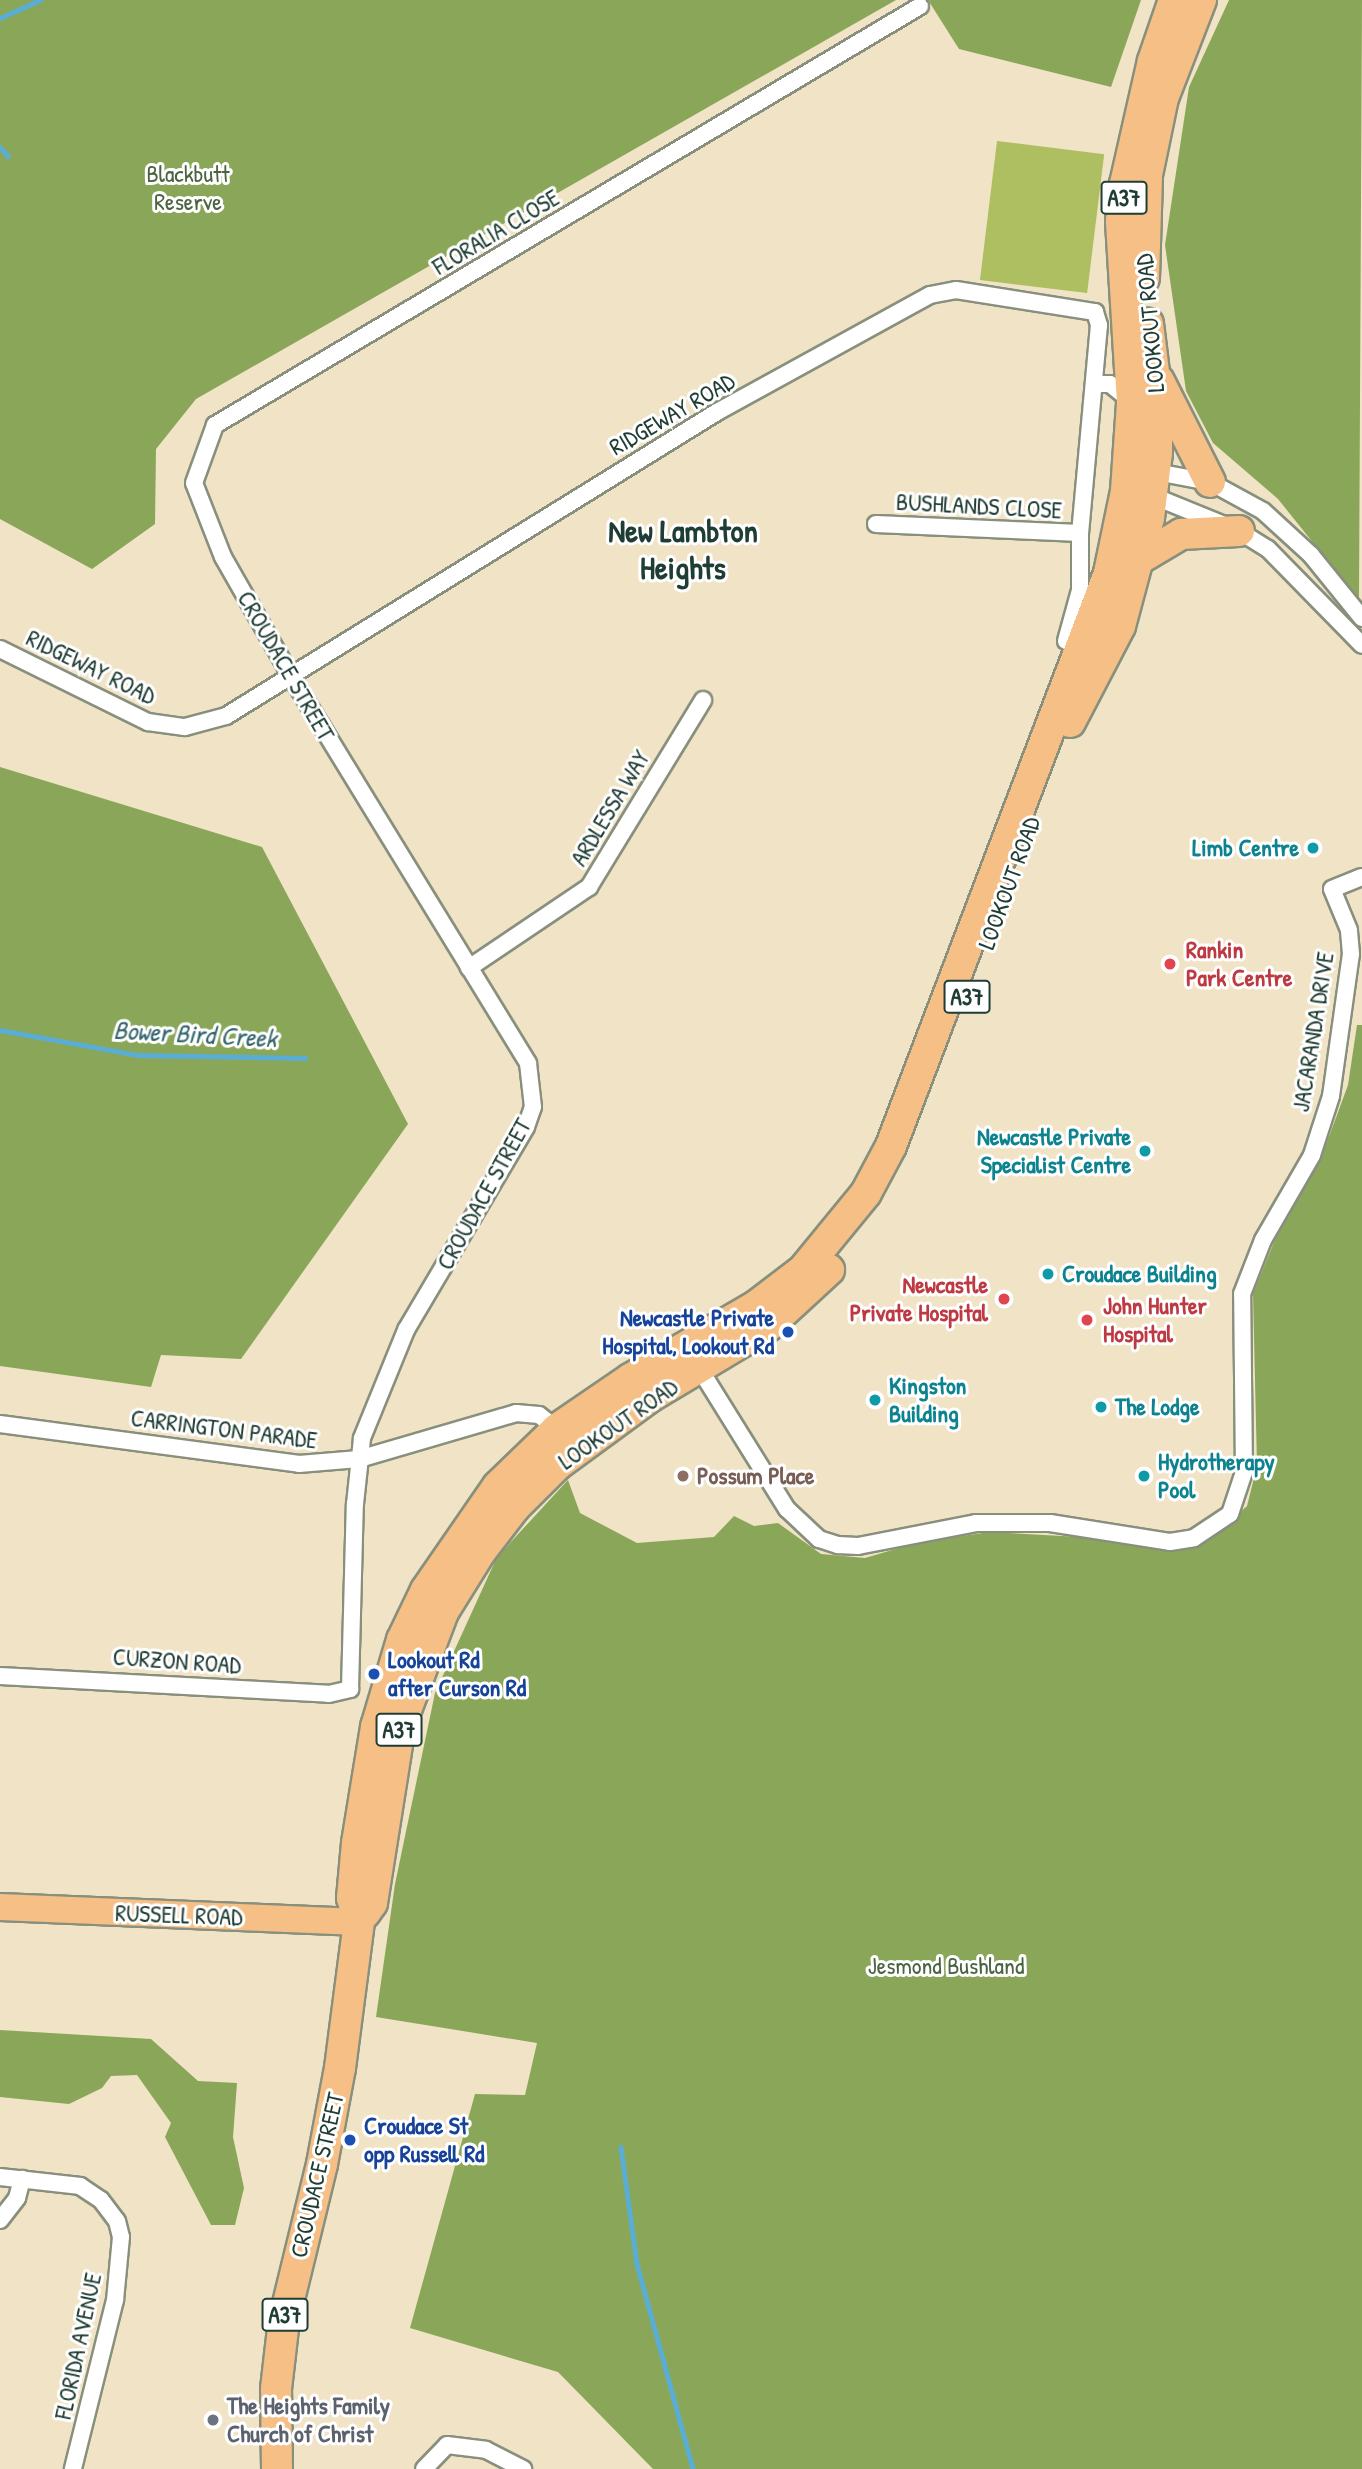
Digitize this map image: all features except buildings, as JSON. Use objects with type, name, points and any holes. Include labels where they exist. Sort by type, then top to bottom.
[{"type":"highway","name":"LOOKOUT ROAD","points":[[359,1922],[372,1903],[400,1726],[443,1612],[494,1533],[557,1465],[803,1270],[866,1194],[891,1146],[1103,591],[1141,482],[1132,402],[1144,368],[1121,221],[1125,184],[1147,86],[1174,0]]},
{"type":"highway","name":"LOOKOUT ROAD","points":[[359,1922],[352,1898],[376,1727],[402,1640],[426,1590],[498,1486],[557,1429],[692,1357],[768,1326],[815,1285],[853,1244],[884,1199],[908,1153],[1054,761],[1119,626],[1141,558],[1144,368],[1142,254],[1147,175],[1163,98],[1201,0]]},
{"type":"highway","points":[[1144,368],[1175,405],[1194,457],[1210,482]]},
{"type":"highway","points":[[1141,558],[1181,534],[1239,531]]},
{"type":"highway","name":"CROUDACE STREET","points":[[277,2469],[276,2392],[284,2320],[329,2128],[359,1922]]},
{"type":"main road","points":[[303,1919],[332,1905],[355,1880]]},
{"type":"main road","name":"RUSSELL ROAD","points":[[0,1907],[359,1922]]},
{"type":"street","name":"FLORALIA CLOSE","points":[[223,557],[194,483],[215,425],[920,6]]},
{"type":"street","name":"RIDGEWAY ROAD","points":[[0,649],[148,722],[185,727],[226,716],[717,412],[930,295],[956,290],[1095,312],[1099,325],[1080,533],[1080,590],[1066,641]]},
{"type":"street","name":"LOOKOUT ROAD","points":[[1094,377],[1144,368]]},
{"type":"street","name":"LOOKOUT ROAD","points":[[1094,377],[1110,384],[1132,402]]},
{"type":"street","points":[[1141,482],[1210,482],[1238,495],[1289,532],[1362,618]]},
{"type":"street","points":[[1141,482],[1239,531],[1295,573],[1362,645]]},
{"type":"street","name":"BUSHLANDS CLOSE","points":[[876,524],[1080,533]]},
{"type":"street","name":"CROUDACE STREET","points":[[223,557],[290,676],[528,1063],[533,1107],[526,1127],[387,1369],[362,1438],[350,1689]]},
{"type":"street","name":"ARDLESSA WAY","points":[[469,968],[589,887],[703,700]]},
{"type":"street","name":"JACARANDA DRIVE","points":[[692,1357],[786,1510],[820,1539],[838,1545],[858,1546],[936,1528],[1001,1523],[1051,1523],[1170,1542],[1194,1538],[1230,1514],[1244,1472],[1242,1294],[1263,1240],[1312,1155],[1331,1096],[1351,954],[1349,930],[1332,889],[1362,877]]},
{"type":"street","name":"CARRINGTON PARADE","points":[[0,1424],[299,1464],[359,1459],[516,1413],[539,1415],[557,1429]]},
{"type":"street","name":"CURZON ROAD","points":[[0,1676],[329,1694],[350,1689]]},
{"type":"street","name":"FLORIDA AVENUE","points":[[0,2177],[69,2183],[90,2191],[110,2209],[121,2237],[113,2311],[73,2469]]},
{"type":"street","points":[[0,2220],[17,2199],[22,2179]]},
{"type":"street","points":[[424,2469],[447,2445],[486,2450],[523,2469]]},
{"type":"green space","name":"Blackbutt Reserve","points":[[0,0],[896,0],[196,399],[156,449],[155,524],[92,569],[0,519]]},
{"type":"green space","points":[[928,0],[1141,0],[1111,87],[959,49]]},
{"type":"green space","points":[[1229,0],[1362,0],[1359,600],[1278,499],[1213,443],[1186,391],[1165,245],[1189,87]]},
{"type":"green space","points":[[997,141],[1104,154],[1087,293],[980,280]]},
{"type":"green space","points":[[0,767],[262,847],[408,1124],[241,1359],[161,1355],[151,1387],[0,1366]]},
{"type":"green space","name":"Jesmond Bushland","points":[[1357,1025],[1362,1025],[1362,2469],[653,2469],[558,2372],[410,2328],[475,2094],[525,2095],[537,2043],[376,2017],[395,1884],[435,1693],[497,1557],[568,1480],[580,1513],[637,1543],[714,1537],[734,1516],[754,1526],[778,1523],[821,1554],[865,1558],[916,1543],[989,1532],[1081,1537],[1170,1551],[1207,1542],[1247,1506],[1257,1466],[1253,1294],[1274,1242],[1323,1153],[1348,1085]]},
{"type":"green space","points":[[0,2030],[151,2039],[198,2081],[237,2083],[233,2137],[244,2188],[235,2225],[211,2225],[165,2137],[171,2123],[137,2075],[111,2076],[102,2088],[69,2104],[0,2097]]},
{"type":"waterway","points":[[0,18],[40,0]]},
{"type":"waterway","points":[[0,147],[8,156]]},
{"type":"waterway","name":"Bower Bird Creek","points":[[0,1030],[138,1055],[305,1058]]},
{"type":"waterway","points":[[621,2147],[637,2264],[693,2469]]},
{"type":"place","name":"Limb Centre","points":[[1313,848]]},
{"type":"place","name":"Rankin Park Centre","points":[[1170,964]]},
{"type":"place","name":"Newcastle Private Specialist Centre","points":[[1145,1151]]},
{"type":"place","name":"Croudace Building","points":[[1048,1274]]},
{"type":"place","name":"Newcastle Private Hospital","points":[[1004,1299]]},
{"type":"place","name":"John Hunter Hospital","points":[[1087,1320]]},
{"type":"place","name":"Newcastle Private Hospital, Lookout Rd","points":[[788,1332]]},
{"type":"place","name":"Kingston Building","points":[[875,1400]]},
{"type":"place","name":"The Lodge","points":[[1101,1407]]},
{"type":"place","name":"Possum Place","points":[[683,1476]]},
{"type":"place","name":"Hydrotherapy Pool","points":[[1144,1476]]},
{"type":"place","name":"Lookout Rd after Curson Rd","points":[[374,1674]]},
{"type":"place","name":"Croudace St opp Russell Rd","points":[[350,2140]]},
{"type":"place","name":"The Heights Family Church of Christ","points":[[213,2420]]},
{"type":"district","name":"New Lambton Heights","points":[[683,550]]}]
